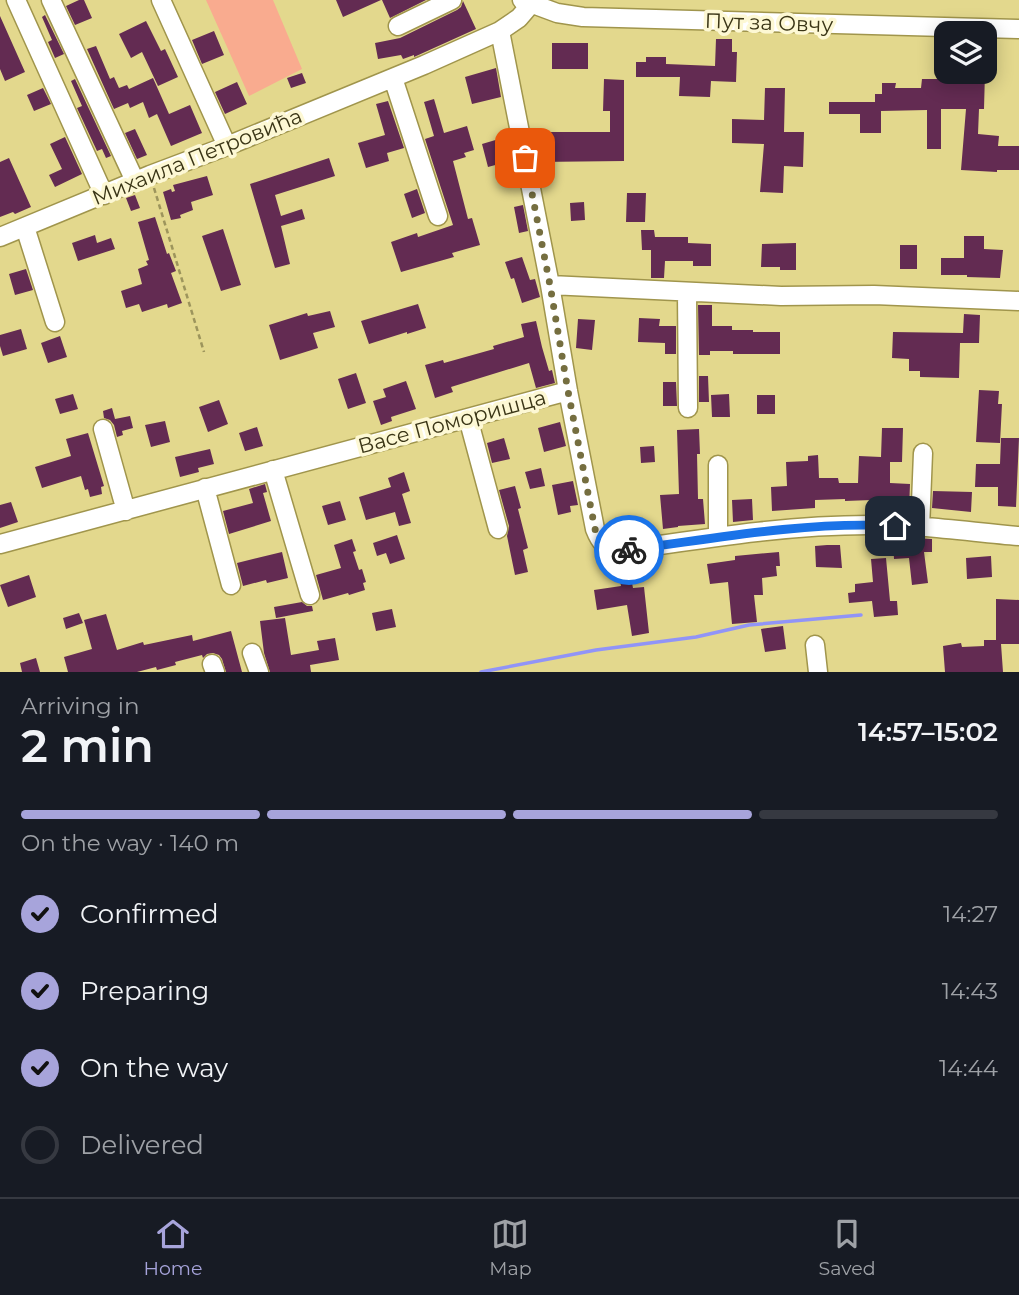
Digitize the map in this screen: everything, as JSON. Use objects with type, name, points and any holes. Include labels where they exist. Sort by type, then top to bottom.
[{"type":"street","points":[[16,0],[104,195]]},
{"type":"street","points":[[51,0],[142,178]]},
{"type":"street","points":[[161,0],[227,146]]},
{"type":"street","points":[[398,26],[452,0]]},
{"type":"street","name":"Михаила Петровића","points":[[0,237],[393,78],[500,31],[519,18],[527,2]]},
{"type":"street","name":"Пут за Овчу","points":[[527,2],[557,13],[583,17],[1019,29]]},
{"type":"street","name":"Васе Поморишца","points":[[0,544],[568,391],[500,31]]},
{"type":"street","points":[[393,78],[438,216]]},
{"type":"street","points":[[25,227],[55,322]]},
{"type":"street","points":[[550,285],[687,293],[874,295],[1019,301]]},
{"type":"street","points":[[687,293],[688,408]]},
{"type":"street","points":[[568,391],[595,529],[604,545],[611,550],[830,526],[871,525],[1019,536]]},
{"type":"street","points":[[468,418],[498,529]]},
{"type":"street","points":[[103,429],[126,511]]},
{"type":"street","points":[[920,528],[923,453]]},
{"type":"street","points":[[718,465],[718,537]]},
{"type":"street","points":[[273,471],[310,595]]},
{"type":"street","points":[[205,488],[231,585]]},
{"type":"street","points":[[815,645],[818,672]]},
{"type":"street","points":[[252,653],[259,672]]},
{"type":"path","points":[[142,178],[204,352]]},
{"type":"shaded area","points":[[206,0],[273,0],[302,69],[249,96]]},
{"type":"building","points":[[84,0],[92,18],[75,25],[66,6]]},
{"type":"building","points":[[336,0],[381,0],[343,17]]},
{"type":"building","points":[[382,0],[426,0],[390,18]]},
{"type":"building","points":[[463,1],[476,29],[414,57],[403,59],[401,55],[378,59],[375,43],[400,38],[457,10]]},
{"type":"building","points":[[45,15],[64,54],[55,58],[48,42],[52,40],[42,17]]},
{"type":"building","points":[[0,16],[25,72],[5,81],[0,69]]},
{"type":"building","points":[[146,21],[161,51],[165,49],[178,77],[158,86],[142,52],[131,58],[119,34]]},
{"type":"building","points":[[214,31],[224,55],[202,64],[192,40]]},
{"type":"building","points":[[716,39],[732,39],[732,52],[737,52],[736,82],[711,81],[710,97],[679,96],[680,77],[636,77],[636,62],[646,62],[646,57],[666,57],[666,64],[715,66]]},
{"type":"building","points":[[552,43],[588,43],[588,69],[552,69]]},
{"type":"building","points":[[96,46],[110,79],[114,77],[119,88],[127,85],[129,89],[153,78],[169,114],[190,105],[202,133],[171,146],[157,114],[149,118],[143,102],[130,108],[128,103],[114,109],[87,49]]},
{"type":"building","points":[[496,68],[501,97],[472,104],[465,77]]},
{"type":"building","points":[[302,73],[306,83],[291,88],[287,78]]},
{"type":"building","points":[[75,79],[111,156],[106,158],[102,149],[97,151],[77,108],[82,106],[71,81]]},
{"type":"building","points":[[604,79],[624,80],[624,161],[537,162],[531,132],[610,132],[610,111],[603,111]]},
{"type":"building","points":[[922,79],[934,79],[934,84],[985,84],[984,109],[979,109],[978,134],[999,136],[998,146],[1019,146],[1019,170],[961,170],[966,109],[941,109],[941,149],[927,149],[927,110],[881,111],[881,133],[860,133],[860,114],[829,114],[829,102],[875,102],[875,94],[882,94],[882,83],[896,83],[895,88],[921,88]]},
{"type":"building","points":[[237,82],[247,104],[225,114],[215,92]]},
{"type":"building","points":[[43,88],[51,104],[34,111],[27,95]]},
{"type":"building","points":[[765,88],[785,88],[784,132],[804,132],[803,167],[784,166],[783,193],[760,192],[764,144],[732,143],[732,119],[764,120]]},
{"type":"building","points":[[434,99],[444,133],[467,126],[474,150],[464,153],[466,157],[453,161],[468,219],[472,218],[480,245],[452,253],[454,257],[401,272],[391,242],[417,233],[418,237],[453,225],[425,139],[434,136],[424,102]]},
{"type":"building","points":[[388,101],[404,148],[387,153],[389,161],[366,168],[358,143],[385,135],[376,104]]},
{"type":"building","points":[[135,129],[147,155],[137,159],[125,133]]},
{"type":"building","points":[[509,136],[514,160],[488,167],[482,144]]},
{"type":"building","points":[[65,137],[82,174],[55,187],[49,175],[62,169],[50,144]]},
{"type":"building","points":[[9,158],[31,207],[0,217],[0,162]]},
{"type":"building","points":[[329,158],[335,176],[275,195],[281,216],[302,209],[305,219],[281,226],[290,264],[275,268],[250,184]]},
{"type":"building","points":[[207,176],[213,195],[191,202],[193,210],[180,215],[181,218],[171,220],[163,192],[171,189],[172,192],[175,191],[173,185]]},
{"type":"building","points":[[417,189],[425,213],[412,218],[404,194]]},
{"type":"building","points":[[627,193],[646,193],[645,222],[626,222]]},
{"type":"building","points":[[135,195],[140,208],[131,211],[126,198]]},
{"type":"building","points":[[584,202],[585,220],[571,221],[570,203]]},
{"type":"building","points":[[523,205],[528,231],[519,233],[514,207]]},
{"type":"building","points":[[155,217],[167,254],[169,253],[176,271],[171,273],[182,303],[168,308],[167,304],[142,312],[139,304],[126,308],[121,291],[142,284],[138,269],[148,265],[146,261],[149,260],[138,222]]},
{"type":"building","points":[[223,229],[241,285],[221,291],[202,236]]},
{"type":"building","points":[[641,230],[654,230],[655,237],[688,237],[688,243],[711,244],[711,266],[693,266],[693,261],[665,261],[664,278],[651,278],[651,250],[642,250]]},
{"type":"building","points":[[95,235],[97,243],[111,238],[115,249],[78,261],[72,243]]},
{"type":"building","points":[[964,236],[984,236],[984,249],[1003,250],[1000,278],[941,275],[941,258],[964,258]]},
{"type":"building","points":[[796,243],[796,270],[761,267],[762,244]]},
{"type":"building","points":[[900,245],[917,245],[917,269],[900,269]]},
{"type":"building","points":[[522,257],[530,280],[535,279],[540,297],[522,303],[514,278],[511,279],[505,262]]},
{"type":"building","points":[[26,269],[33,290],[15,295],[9,274]]},
{"type":"building","points":[[418,304],[426,328],[369,344],[361,321]]},
{"type":"building","points":[[698,305],[712,305],[712,326],[732,326],[732,330],[753,332],[780,332],[780,354],[710,351],[710,355],[699,355]]},
{"type":"building","points":[[330,311],[335,327],[313,333],[318,348],[280,360],[269,325],[307,313],[308,316]]},
{"type":"building","points":[[964,314],[980,315],[979,343],[960,343],[959,378],[920,377],[920,371],[909,371],[909,359],[892,358],[893,332],[963,333]]},
{"type":"building","points":[[639,318],[660,319],[659,326],[676,326],[676,354],[665,354],[665,343],[638,342]]},
{"type":"building","points":[[578,319],[595,320],[592,350],[576,348]]},
{"type":"building","points":[[536,321],[549,371],[552,370],[555,383],[536,388],[529,363],[451,387],[453,392],[435,398],[425,365],[443,360],[444,363],[494,349],[493,346],[524,337],[521,324]]},
{"type":"building","points":[[21,329],[27,349],[3,356],[0,335]]},
{"type":"building","points":[[60,336],[67,357],[48,363],[41,343]]},
{"type":"building","points":[[356,373],[366,403],[348,409],[338,379]]},
{"type":"building","points":[[699,376],[708,376],[709,402],[699,402]]},
{"type":"building","points":[[406,381],[416,409],[391,417],[392,421],[381,425],[373,401],[386,397],[383,389]]},
{"type":"building","points":[[663,382],[676,382],[677,406],[663,406]]},
{"type":"building","points":[[979,390],[999,391],[998,404],[1002,404],[1000,443],[976,442]]},
{"type":"building","points":[[73,394],[78,409],[60,414],[55,399]]},
{"type":"building","points":[[729,394],[730,417],[712,417],[711,395]]},
{"type":"building","points":[[757,395],[775,395],[775,414],[757,414]]},
{"type":"building","points":[[219,400],[228,424],[208,432],[199,407]]},
{"type":"building","points":[[112,408],[115,419],[130,416],[133,428],[122,431],[123,435],[117,437],[114,425],[104,418],[103,411]]},
{"type":"building","points":[[165,421],[170,442],[151,447],[145,425]]},
{"type":"building","points":[[560,422],[566,446],[544,452],[538,428]]},
{"type":"building","points":[[257,427],[263,446],[245,451],[239,433]]},
{"type":"building","points":[[882,428],[903,428],[902,462],[890,462],[890,483],[910,484],[909,511],[871,513],[872,500],[845,499],[815,500],[815,508],[772,511],[771,487],[787,486],[786,462],[808,461],[808,456],[818,455],[819,478],[838,478],[839,483],[858,483],[859,456],[881,457]]},
{"type":"building","points":[[699,429],[698,499],[703,499],[705,524],[663,529],[660,495],[679,494],[677,430]]},
{"type":"building","points":[[88,433],[104,486],[101,487],[102,494],[90,497],[81,476],[42,488],[35,467],[71,456],[66,439]]},
{"type":"building","points":[[504,438],[510,459],[492,463],[487,443]]},
{"type":"building","points":[[1001,438],[1019,438],[1016,507],[998,506],[998,487],[975,487],[976,464],[1000,464]]},
{"type":"building","points":[[654,446],[655,462],[641,463],[640,447]]},
{"type":"building","points":[[210,449],[214,464],[198,468],[199,472],[180,477],[175,457]]},
{"type":"building","points":[[541,468],[545,486],[530,489],[525,472]]},
{"type":"building","points":[[404,472],[410,491],[402,494],[411,523],[399,526],[395,512],[366,520],[359,497],[391,487],[388,478]]},
{"type":"building","points":[[573,481],[578,505],[570,506],[571,512],[558,515],[552,485]]},
{"type":"building","points":[[265,484],[267,492],[263,493],[271,521],[229,534],[223,511],[253,503],[249,489]]},
{"type":"building","points":[[515,486],[528,548],[523,550],[528,572],[515,575],[507,536],[509,526],[499,490]]},
{"type":"building","points":[[933,491],[972,492],[971,512],[932,508]]},
{"type":"building","points":[[752,499],[753,520],[733,522],[732,500]]},
{"type":"building","points":[[340,501],[346,520],[328,525],[322,506]]},
{"type":"building","points":[[11,502],[18,522],[0,528],[0,505]]},
{"type":"building","points":[[397,535],[405,559],[390,564],[386,553],[377,556],[373,543]]},
{"type":"building","points":[[352,539],[356,551],[353,552],[366,582],[363,583],[365,590],[323,600],[316,575],[341,568],[334,545]]},
{"type":"building","points":[[893,539],[932,539],[932,552],[924,552],[928,583],[912,585],[909,558],[894,559]]},
{"type":"building","points":[[840,545],[842,568],[816,567],[815,546]]},
{"type":"building","points":[[282,552],[288,578],[243,586],[237,563]]},
{"type":"building","points":[[779,552],[780,566],[776,566],[777,576],[762,578],[763,595],[754,595],[757,622],[732,624],[728,582],[710,584],[707,564],[735,560],[735,556]]},
{"type":"building","points":[[991,556],[992,577],[967,579],[966,558]]},
{"type":"building","points":[[886,558],[890,601],[897,601],[898,615],[874,617],[872,601],[849,603],[848,593],[855,592],[855,584],[873,582],[871,559]]},
{"type":"building","points":[[628,562],[633,588],[644,587],[649,633],[632,636],[627,605],[597,610],[594,590],[621,586],[617,564]]},
{"type":"building","points":[[29,575],[36,597],[8,607],[0,585]]},
{"type":"building","points":[[996,599],[1019,600],[1019,644],[1001,644],[1003,672],[945,672],[943,646],[961,643],[962,647],[984,646],[984,640],[996,640]]},
{"type":"building","points":[[302,602],[312,606],[313,611],[276,618],[274,607]]},
{"type":"building","points":[[392,609],[396,627],[376,631],[372,613]]},
{"type":"building","points":[[79,613],[83,623],[66,629],[63,618]]},
{"type":"building","points":[[106,614],[117,650],[143,642],[144,645],[192,635],[193,641],[231,631],[242,672],[226,672],[222,659],[213,653],[203,658],[202,655],[175,662],[176,665],[157,670],[156,667],[137,672],[68,672],[64,657],[92,649],[84,620]]},
{"type":"building","points":[[285,618],[291,655],[319,650],[317,641],[335,638],[339,660],[310,665],[311,672],[270,672],[264,653],[260,621]]},
{"type":"building","points":[[783,626],[786,649],[765,652],[761,629]]},
{"type":"building","points":[[36,658],[40,672],[22,672],[20,663]]},
{"type":"waterway","points":[[481,672],[596,650],[696,637],[749,625],[861,615]]},
{"type":"way so far","points":[[525,158],[595,529],[604,545],[611,550],[629,550]]},
{"type":"route","points":[[629,550],[816,527],[895,526]]}]
